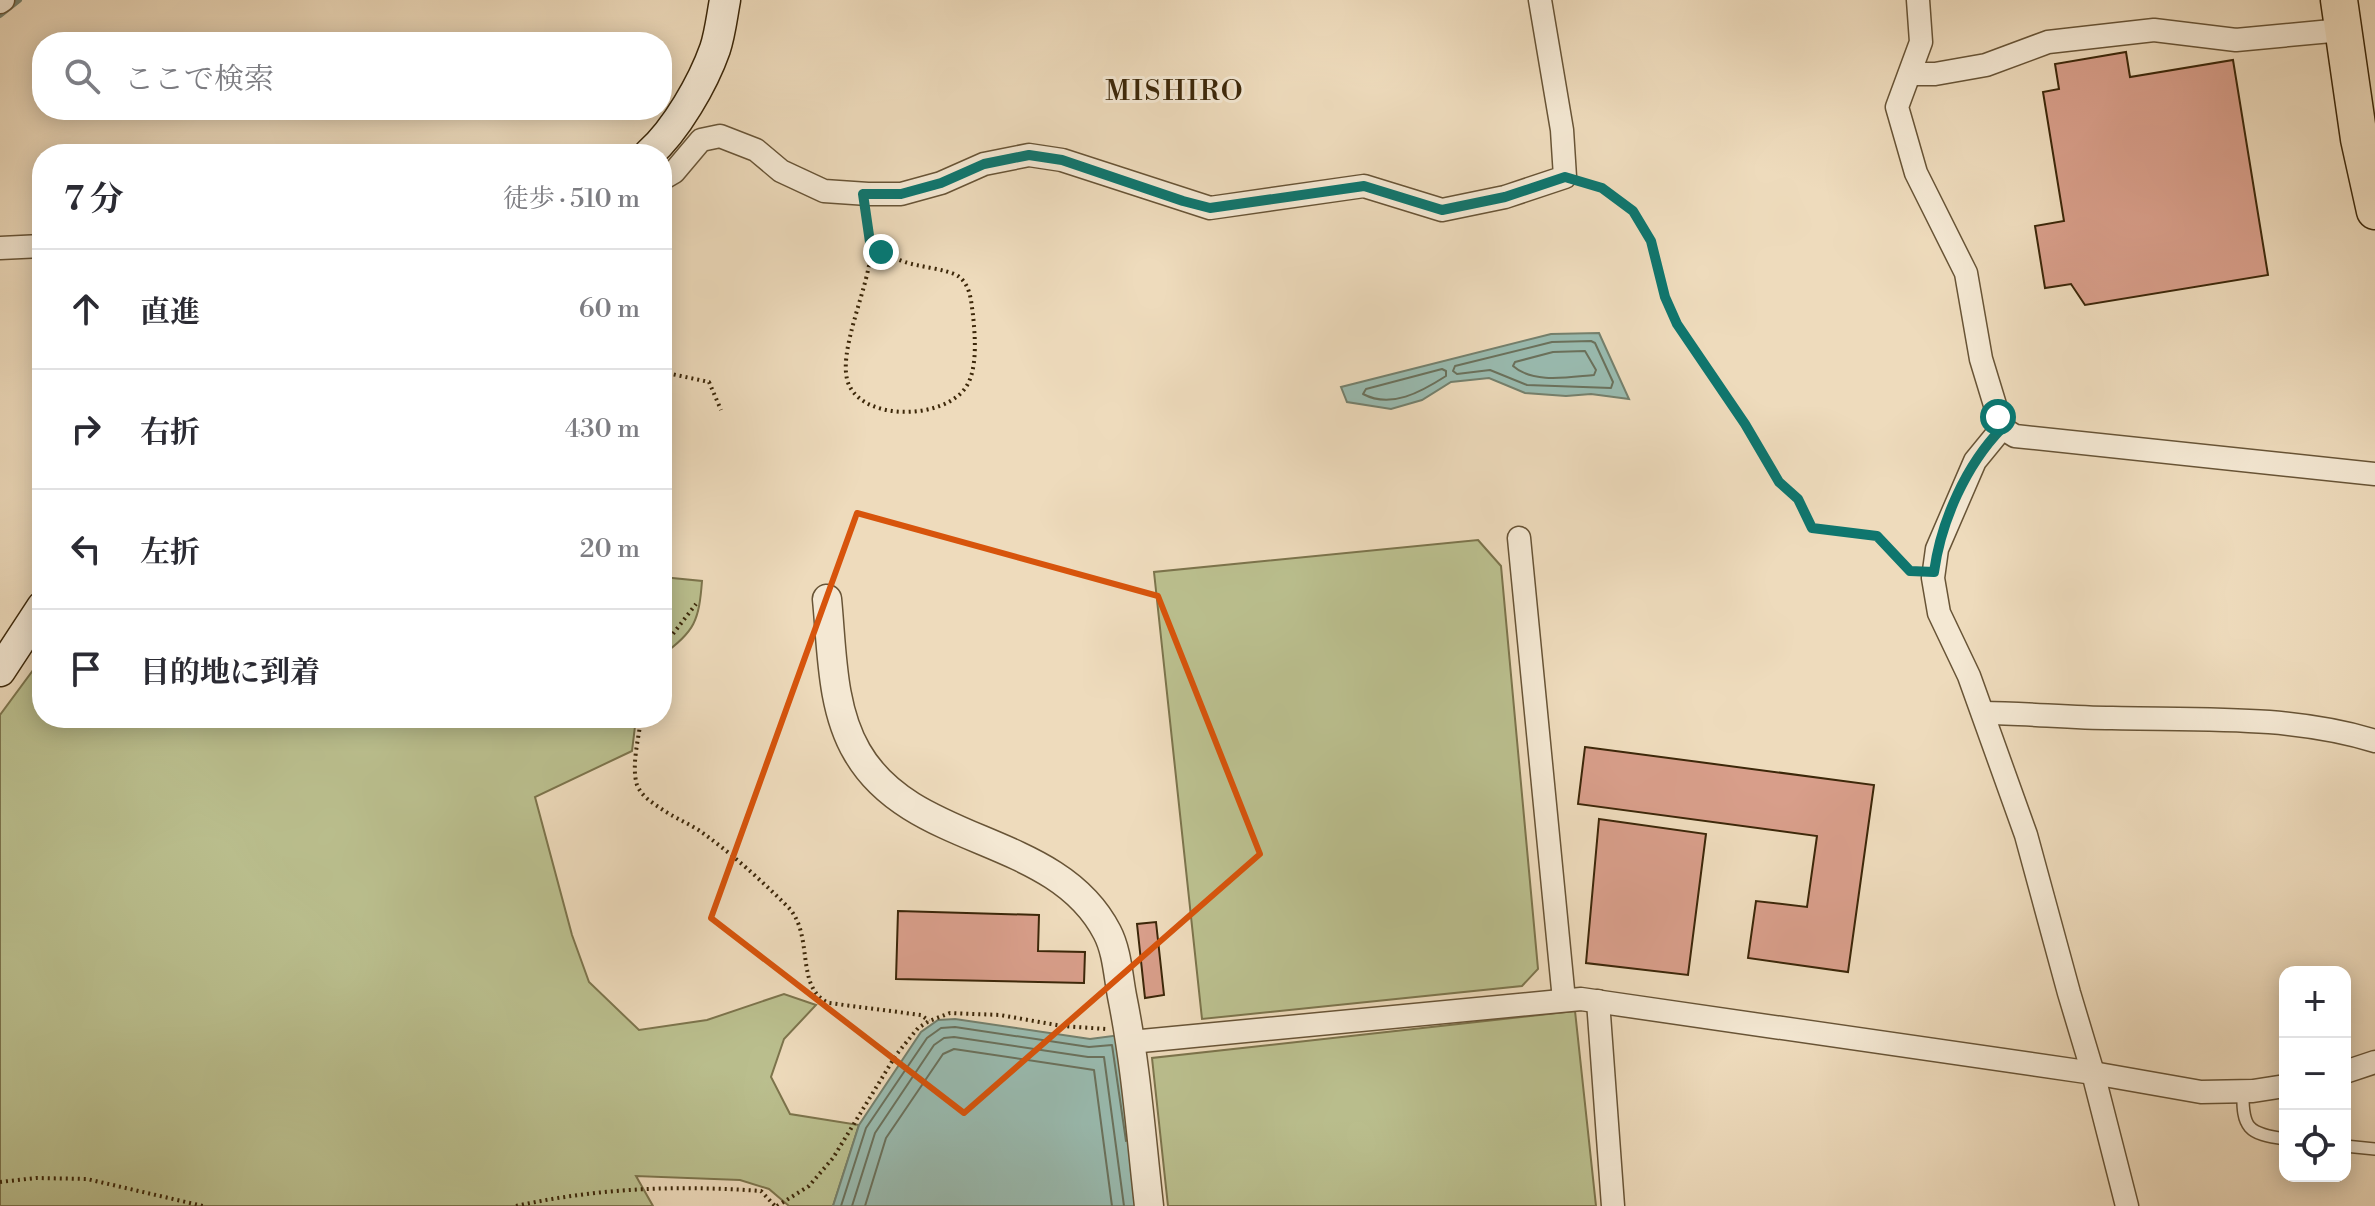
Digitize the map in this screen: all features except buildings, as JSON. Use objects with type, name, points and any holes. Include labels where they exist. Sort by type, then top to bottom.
[{"type":"highway","points":[[2341,15],[2364,94],[2375,211]]},
{"type":"main road","points":[[657,144],[693,96],[715,48],[725,0]]},
{"type":"main road","points":[[0,671],[32,622]]},
{"type":"street","points":[[672,173],[701,140],[720,136],[756,150],[781,171],[824,191],[901,194],[941,183],[984,164],[1029,155],[1062,160],[1210,208],[1364,186],[1442,210],[1505,197],[1565,177],[1562,130],[1540,0]]},
{"type":"street","points":[[1918,0],[1921,42],[1897,107],[1916,173],[1966,273],[1981,359],[2002,428],[2015,436],[2375,474]]},
{"type":"street","points":[[1910,74],[1935,74],[1986,65],[2048,42],[2154,30],[2236,40],[2341,15]]},
{"type":"street","points":[[683,110],[702,124],[709,139]]},
{"type":"street","points":[[0,248],[32,246]]},
{"type":"street","points":[[2002,428],[1969,472],[1937,549],[1934,572],[1939,613],[1969,676],[2026,835],[2127,1206]]},
{"type":"street","points":[[1519,538],[1564,1000]]},
{"type":"street","points":[[827,599],[837,692],[844,722],[856,752],[874,777],[920,813],[1053,874],[1079,893],[1107,933],[1114,952],[1130,1033],[1149,1206]]},
{"type":"street","points":[[1983,713],[2258,720],[2355,734],[2375,741]]},
{"type":"street","points":[[1130,1033],[1564,1000],[1598,1001],[2093,1073],[2201,1092],[2279,1087]]},
{"type":"street","points":[[1598,1001],[1613,1206]]},
{"type":"street","points":[[2351,1070],[2375,1062]]},
{"type":"lane","points":[[2243,1091],[2242,1116],[2250,1129],[2260,1136],[2279,1138]]},
{"type":"lane","points":[[2351,1147],[2375,1149]]},
{"type":"path","points":[[1565,177],[1602,188],[1633,211],[1651,241],[1665,297],[1677,324],[1745,424],[1779,482],[1798,499],[1812,528],[1877,536],[1910,571],[1934,572]]},
{"type":"path","points":[[863,194],[871,249],[847,354],[848,383],[861,402],[887,412],[933,408],[966,387],[972,369],[975,333],[970,292],[958,276],[904,262],[871,249]]},
{"type":"path","points":[[672,374],[709,382],[721,410]]},
{"type":"path","points":[[672,635],[696,604]]},
{"type":"path","points":[[640,728],[636,768],[638,789],[648,800],[697,829],[739,861],[788,907],[796,917],[804,938],[811,989],[829,1003],[921,1015],[929,1021]]},
{"type":"path","points":[[516,1206],[561,1196],[691,1186],[761,1191],[776,1206],[809,1186],[833,1158],[896,1055],[918,1028],[929,1021],[950,1013],[1000,1015],[1130,1033]]},
{"type":"path","points":[[0,1182],[36,1178],[87,1179],[203,1206]]},
{"type":"highlighted area","points":[[857,513],[1158,596],[1260,854],[964,1113],[711,918]]},
{"type":"green space","points":[[1478,540],[1501,566],[1538,969],[1522,986],[1202,1019],[1154,572]]},
{"type":"green space","points":[[672,578],[702,581],[697,615],[682,639],[672,647]]},
{"type":"green space","points":[[32,672],[32,728],[635,728],[632,751],[535,797],[572,935],[589,982],[639,1030],[707,1020],[784,994],[816,1005],[784,1039],[771,1077],[790,1114],[859,1125],[833,1206],[789,1206],[769,1189],[740,1180],[636,1176],[653,1206],[0,1206],[0,715]]},
{"type":"green space","points":[[1575,1011],[1596,1206],[1168,1206],[1152,1058]]},
{"type":"water","points":[[1599,333],[1629,399],[1591,394],[1525,393],[1489,378],[1451,382],[1422,400],[1391,409],[1347,402],[1341,387],[1551,334]]},
{"type":"water","points":[[955,1019],[1090,1039],[1120,1035],[1143,1206],[833,1206],[859,1125],[921,1032],[938,1020]]},
{"type":"waterway","points":[[0,15],[19,0]]},
{"type":"district","name":"MISHIRO","points":[[1175,90]]},
{"type":"route","points":[[881,252],[871,249],[863,194],[901,194],[941,183],[984,164],[1029,155],[1062,160],[1210,208],[1364,186],[1442,210],[1505,197],[1565,177],[1602,188],[1633,211],[1651,241],[1665,297],[1677,324],[1745,424],[1779,482],[1798,499],[1812,528],[1877,536],[1910,571],[1934,572],[1937,549],[1954,505],[1975,461],[2002,428],[1998,417]]}]
